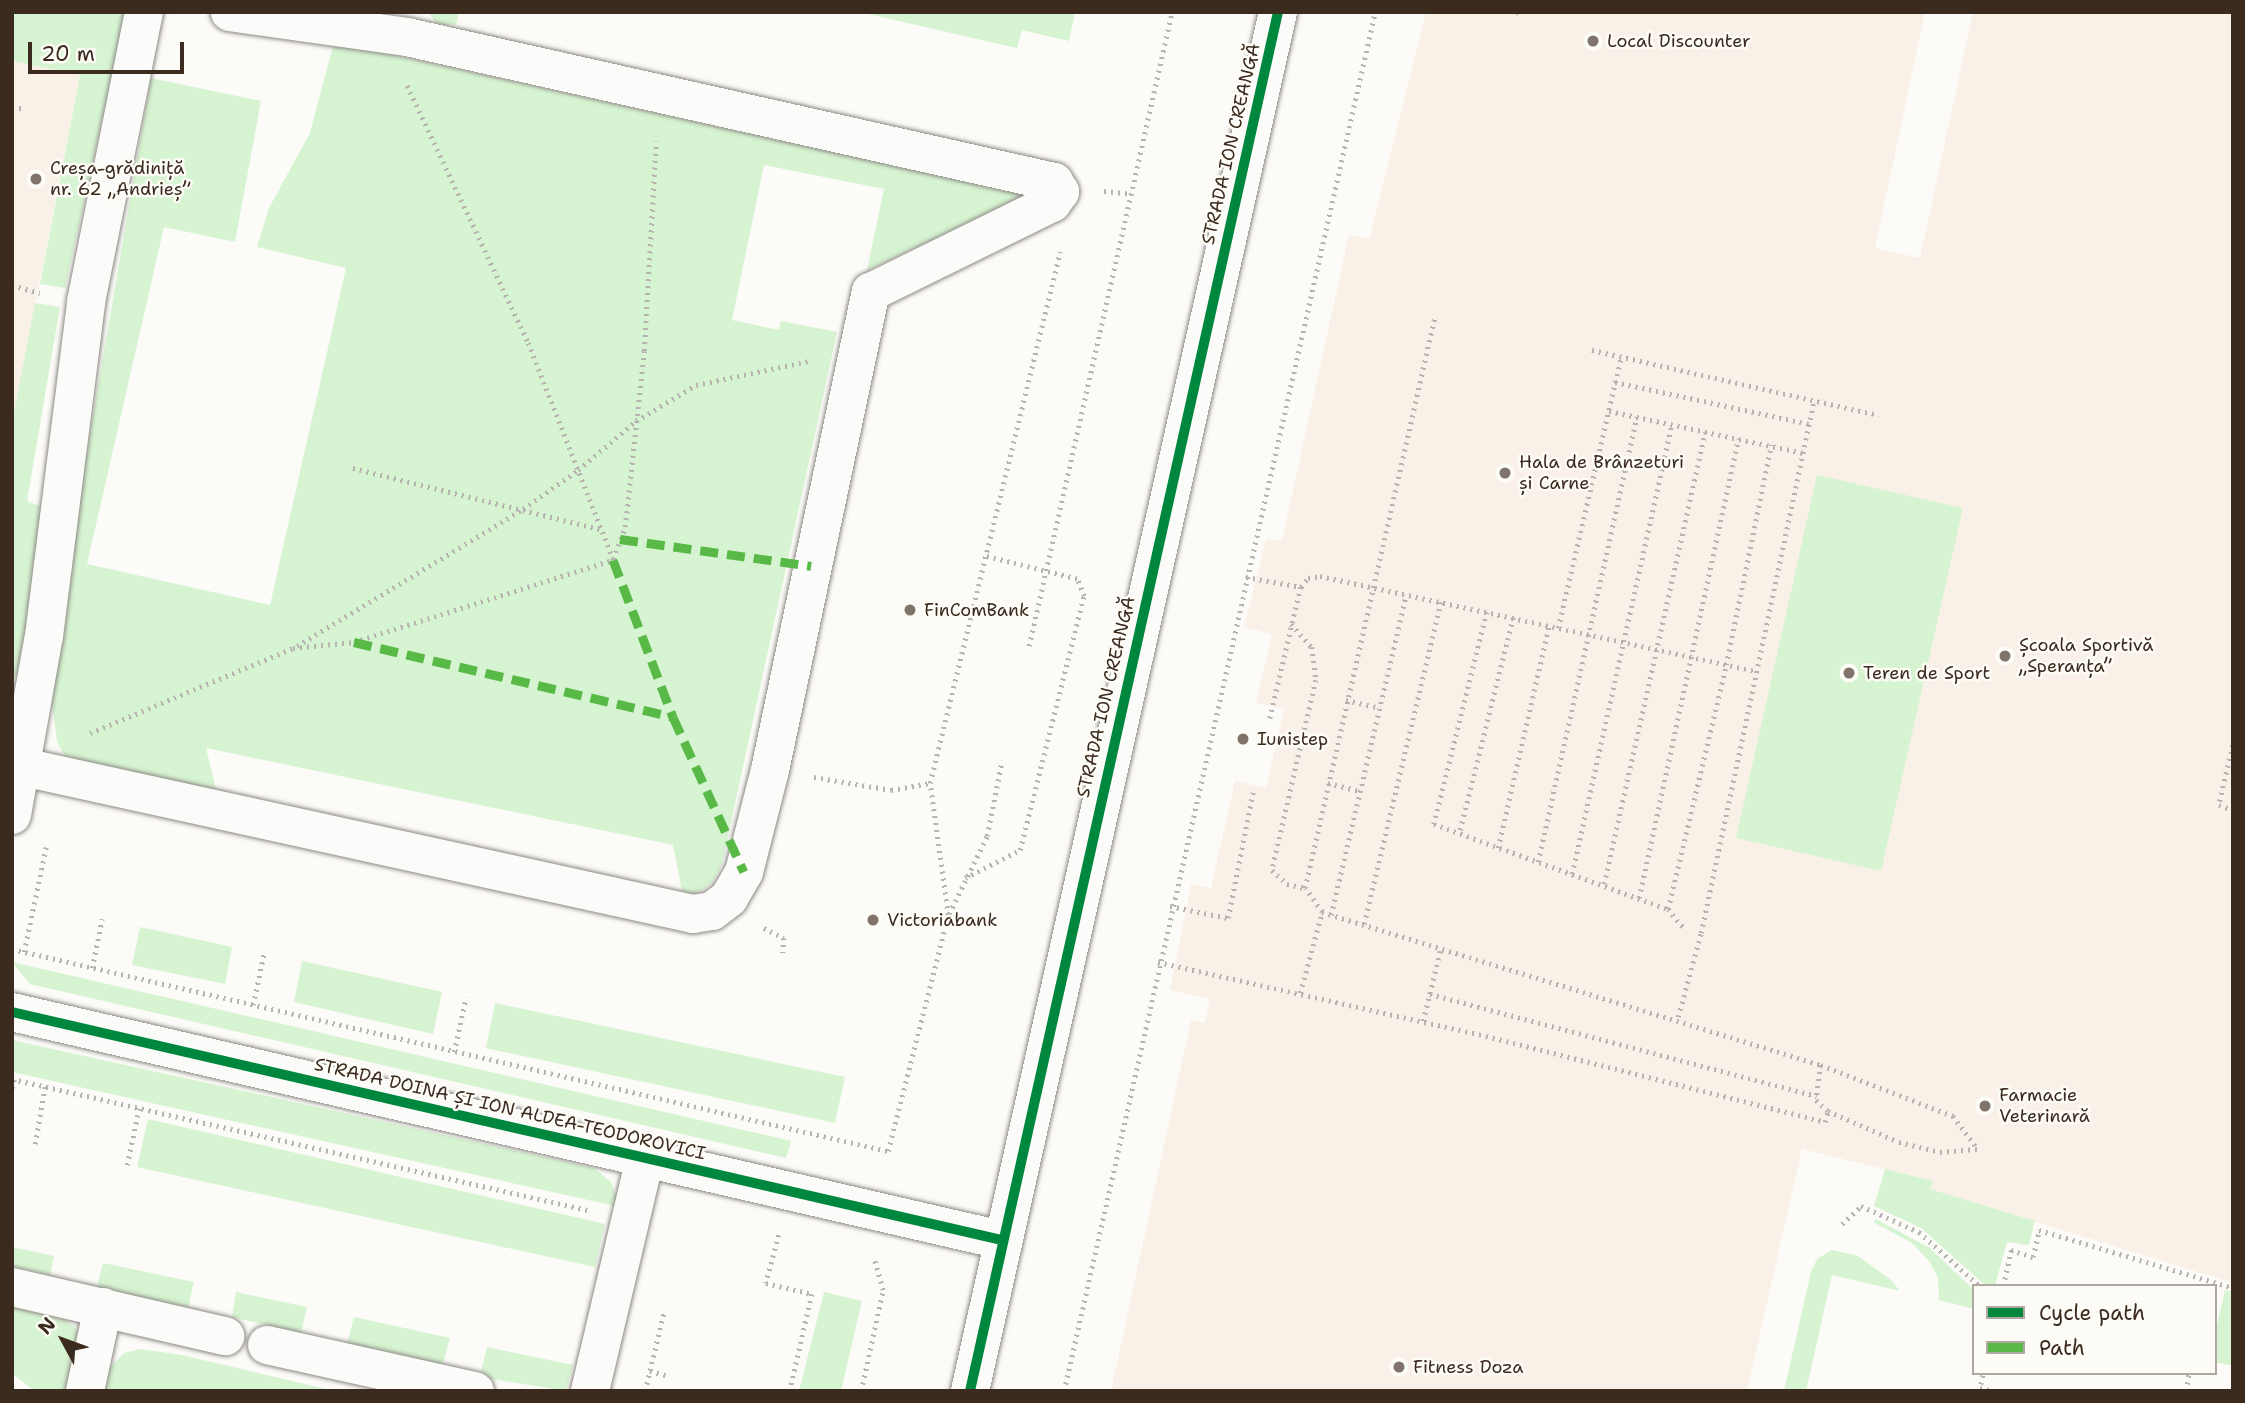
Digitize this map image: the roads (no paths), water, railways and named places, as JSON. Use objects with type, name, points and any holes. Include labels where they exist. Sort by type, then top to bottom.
[{"type":"main road","points":[[12,815],[23,767],[22,710],[86,302],[144,12]]},
{"type":"main road","points":[[23,767],[693,914],[712,911],[729,898],[744,872],[770,769],[855,351],[871,292],[1052,203],[1060,192],[1058,186],[659,96],[410,25],[230,12]]},
{"type":"main road","name":"STRADA ION CREANGĂ","points":[[970,1391],[1001,1240],[1278,12]]},
{"type":"main road","name":"STRADA DOINA ȘI ION ALDEA-TEODOROVICI","points":[[12,1012],[1001,1240]]},
{"type":"main road","points":[[590,1391],[645,1159]]},
{"type":"main road","points":[[12,1287],[225,1336]]},
{"type":"main road","points":[[85,1391],[103,1307]]},
{"type":"main road","points":[[267,1345],[475,1391]]},
{"type":"place","name":"Local Discounter","points":[[1593,41]]},
{"type":"place","name":"Creșa-grădiniță nr. 62 „Andrieș”","points":[[36,179]]},
{"type":"place","name":"Hala de Brânzeturi și Carne","points":[[1505,473]]},
{"type":"place","name":"FinComBank","points":[[910,610]]},
{"type":"place","name":"Școala Sportivă „Speranța”","points":[[2005,656]]},
{"type":"place","name":"Teren de Sport","points":[[1849,673]]},
{"type":"place","name":"Iunistep","points":[[1243,739]]},
{"type":"place","name":"Victoriabank","points":[[873,920]]},
{"type":"place","name":"Farmacie Veterinară","points":[[1985,1106]]},
{"type":"place","name":"Fitness Doza","points":[[1399,1367]]}]
